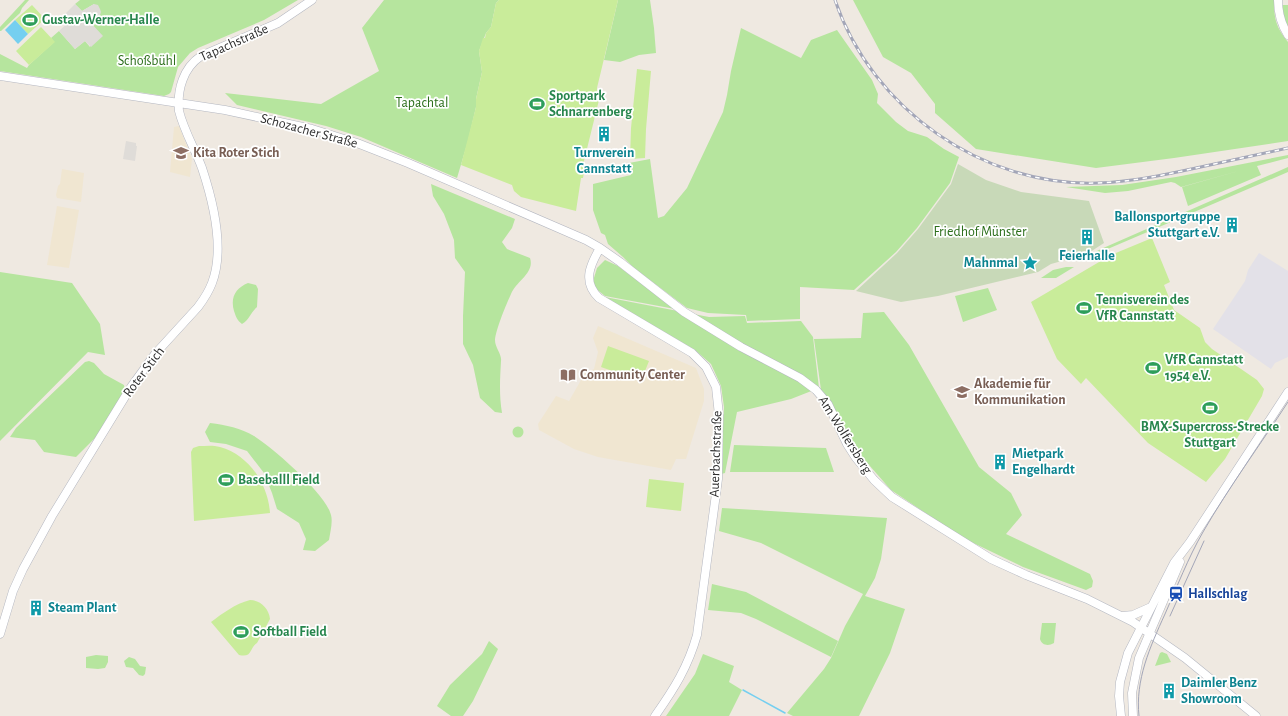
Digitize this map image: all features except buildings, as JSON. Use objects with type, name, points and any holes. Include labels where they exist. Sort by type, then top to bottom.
[{"type":"main road","name":"Tapachstraße","points":[[178,102],[183,79],[195,60],[201,56],[278,23],[312,0]]},
{"type":"main road","points":[[1278,2],[1281,22],[1288,35]]},
{"type":"main road","name":"Schozacher Straße","points":[[0,76],[178,102],[247,114],[312,129],[357,143],[408,163],[586,240],[600,248]]},
{"type":"main road","name":"Roter Stich","points":[[0,634],[13,591],[23,569],[52,516],[131,387],[155,354],[198,306],[212,283],[215,274],[218,251],[215,222],[208,187],[180,113],[178,102]]},
{"type":"main road","name":"Am Wolfersberg","points":[[600,248],[684,312],[715,333],[800,378],[812,387],[828,404],[847,444],[864,469],[892,497],[991,559],[1026,575],[1087,599],[1141,627]]},
{"type":"main road","name":"Auerbachstraße","points":[[600,248],[589,275],[589,282],[594,293],[599,298],[692,352],[706,367],[711,375],[716,387],[718,400],[718,479],[697,635],[692,654],[683,673],[669,696],[654,716]]},
{"type":"main road","points":[[1121,716],[1119,696],[1123,668],[1128,653],[1141,627],[1174,563],[1190,542],[1288,392]]},
{"type":"main road","points":[[1133,716],[1132,693],[1141,652],[1190,542]]},
{"type":"main road","points":[[1121,616],[1143,612],[1152,606]]},
{"type":"main road","points":[[1141,627],[1185,658],[1256,716]]},
{"type":"shaded area","points":[[75,4],[82,11],[94,4],[98,5],[100,9],[100,15],[96,19],[94,17],[91,21],[103,36],[91,47],[85,41],[75,49],[59,31],[70,21],[64,15]]},
{"type":"shaded area","name":"Kita Roter Stich","points":[[179,126],[192,159],[190,177],[170,172],[174,127]]},
{"type":"shaded area","points":[[126,141],[136,143],[135,161],[123,159]]},
{"type":"shaded area","points":[[62,169],[84,173],[81,202],[57,198],[56,195],[60,184]]},
{"type":"shaded area","points":[[57,206],[79,210],[69,268],[47,265]]},
{"type":"shaded area","points":[[1259,253],[1288,271],[1288,357],[1275,363],[1271,369],[1213,329],[1245,281],[1248,270]]},
{"type":"shaded area","points":[[598,326],[696,368],[704,389],[704,401],[686,459],[676,459],[671,470],[598,457],[574,449],[539,430],[538,424],[556,396],[569,401],[585,373],[594,369],[598,352],[593,338]]},
{"type":"green space","points":[[25,0],[29,0],[22,8],[20,13],[0,31],[0,27]]},
{"type":"green space","name":"Schoßbühl","points":[[80,0],[298,0],[264,20],[198,48],[190,53],[178,67],[171,92],[164,96],[0,71],[0,54],[27,68],[54,42],[51,38],[59,31],[75,49],[85,41],[90,47],[91,21],[94,17],[96,19],[94,4],[82,11],[75,4]]},
{"type":"green space","name":"Tapachtal","points":[[384,0],[499,0],[496,3],[491,27],[486,33],[479,51],[482,72],[476,99],[476,107],[457,178],[361,137],[326,126],[237,105],[225,93],[321,104],[379,71],[362,28]]},
{"type":"green space","name":"Sportpark Schnarrenberg","points":[[499,0],[618,0],[597,88],[599,100],[583,165],[585,166],[583,178],[581,178],[576,211],[521,197],[514,191],[512,185],[461,165],[476,107],[476,99],[482,72],[479,51],[483,38],[485,38],[486,33],[491,27],[496,3]]},
{"type":"green space","points":[[618,0],[650,0],[656,53],[639,55],[620,62],[604,60]]},
{"type":"green space","points":[[853,0],[1274,0],[1276,22],[1288,42],[1288,141],[1096,168],[976,149],[935,113],[935,104],[911,73],[883,57]]},
{"type":"green space","name":"Gustav-Werner-Halle","points":[[32,5],[45,19],[28,34],[15,20]]},
{"type":"green space","points":[[1282,5],[1288,5],[1288,28],[1284,20]]},
{"type":"green space","points":[[41,27],[55,42],[29,65],[16,51]]},
{"type":"green space","points":[[741,28],[801,58],[811,40],[837,30],[872,80],[878,94],[877,103],[896,122],[908,131],[927,137],[959,157],[950,183],[917,228],[896,252],[854,290],[800,287],[800,319],[747,321],[746,315],[708,313],[687,308],[634,268],[608,244],[605,235],[601,233],[593,210],[593,184],[631,175],[629,163],[650,159],[658,218],[664,216],[687,188],[723,112]]},
{"type":"green space","points":[[637,69],[651,71],[645,158],[630,159],[631,128]]},
{"type":"green space","points":[[1288,155],[1288,158],[1257,166],[1261,175],[1188,206],[1182,187],[1242,170],[1181,187],[1171,182],[1128,191],[1105,193],[1066,187],[1122,185],[1176,177]]},
{"type":"green space","name":"Friedhof Münster","points":[[958,164],[986,180],[1021,192],[1089,201],[1104,243],[1087,254],[1051,264],[1038,272],[938,296],[901,302],[856,291],[897,253],[918,229],[951,184]]},
{"type":"green space","points":[[1288,167],[1288,172],[1091,257],[1093,253],[1101,249]]},
{"type":"green space","points":[[431,184],[515,219],[512,228],[502,242],[507,249],[530,258],[531,263],[528,273],[513,289],[495,340],[501,358],[500,393],[502,413],[495,412],[480,398],[473,365],[463,344],[465,272],[455,258],[454,240],[444,214],[433,196]]},
{"type":"green space","name":"VfR Cannstatt 1954 e.V.","points":[[1152,238],[1170,282],[1164,285],[1174,310],[1200,328],[1205,342],[1212,349],[1257,380],[1264,389],[1262,396],[1225,459],[1206,482],[1148,443],[1086,378],[1081,384],[1057,359],[1031,302],[1111,255]]},
{"type":"green space","points":[[605,260],[618,266],[675,309],[605,296],[595,288],[593,281],[597,268]]},
{"type":"green space","points":[[1074,267],[1056,278],[1041,278],[1053,270]]},
{"type":"green space","points":[[0,272],[72,283],[100,324],[105,355],[88,352],[0,441]]},
{"type":"green space","points":[[248,283],[256,285],[258,289],[257,307],[242,324],[235,315],[233,301],[237,290]]},
{"type":"green space","points":[[988,288],[997,310],[963,322],[955,296]]},
{"type":"green space","points":[[605,297],[709,317],[745,316],[747,323],[801,321],[813,337],[819,388],[791,399],[737,412],[725,473],[721,474],[724,407],[721,386],[711,364],[695,350]]},
{"type":"green space","points":[[884,312],[909,345],[979,467],[1011,493],[1022,515],[1006,534],[1090,574],[1093,581],[1092,587],[1086,590],[1023,567],[963,538],[891,490],[848,439],[821,390],[814,339],[861,338],[863,313]]},
{"type":"green space","points":[[608,346],[649,361],[641,381],[601,367]]},
{"type":"green space","points":[[89,361],[94,363],[104,374],[124,385],[125,391],[99,434],[76,457],[44,452],[35,440],[10,437],[16,428],[85,362]]},
{"type":"green space","points":[[210,423],[233,427],[254,436],[298,472],[320,495],[327,506],[332,518],[329,540],[315,551],[303,550],[306,539],[299,523],[277,509],[264,473],[247,451],[226,444],[210,442],[205,432]]},
{"type":"green space","points":[[516,427],[520,427],[522,428],[522,436],[516,437],[513,434],[513,430]]},
{"type":"green space","points":[[734,445],[826,448],[834,472],[730,472]]},
{"type":"green space","name":"Baseballl Field","points":[[199,446],[220,447],[240,457],[248,464],[261,481],[270,513],[194,521],[191,452],[193,448]]},
{"type":"green space","points":[[649,479],[684,483],[681,511],[646,507]]},
{"type":"green space","points":[[722,508],[887,518],[881,559],[875,578],[865,596],[905,609],[890,653],[859,716],[793,716],[787,713],[824,669],[831,658],[845,626],[863,594],[761,543],[719,531]]},
{"type":"green space","points":[[712,584],[746,592],[838,641],[831,657],[741,613],[708,610]]},
{"type":"green space","name":"Softball Field","points":[[250,600],[257,601],[263,605],[268,611],[270,619],[257,643],[249,654],[243,656],[239,655],[211,622],[234,606]]},
{"type":"green space","points":[[1042,623],[1056,623],[1054,643],[1050,645],[1042,643],[1040,639]]},
{"type":"green space","points":[[489,641],[498,649],[473,701],[463,716],[451,716],[437,706],[450,685],[482,654]]},
{"type":"green space","points":[[1162,652],[1167,654],[1171,662],[1155,666],[1160,653]]},
{"type":"green space","points":[[703,654],[734,666],[729,682],[742,690],[729,716],[666,716],[695,674]]},
{"type":"green space","points":[[96,655],[108,656],[108,662],[105,668],[86,668],[86,657]]},
{"type":"green space","points":[[129,657],[135,659],[140,666],[146,667],[145,674],[143,676],[139,675],[133,668],[126,667],[124,661]]},
{"type":"water","points":[[15,20],[28,34],[18,44],[5,30]]},
{"type":"waterway","points":[[743,690],[785,713]]},
{"type":"tram line","points":[[1139,716],[1139,690],[1149,651],[1188,562],[1203,532],[1223,499],[1288,402]]},
{"type":"tram line","points":[[1170,616],[1204,541]]},
{"type":"railway","points":[[835,0],[852,39],[876,75],[904,107],[937,134],[974,156],[1014,171],[1055,181],[1098,183],[1135,180],[1160,176],[1288,148]]},
{"type":"place","name":"Gustav-Werner-Halle","points":[[30,20]]},
{"type":"place","name":"Sportpark Schnarrenberg","points":[[537,104]]},
{"type":"place","name":"Turnverein Cannstatt","points":[[604,134]]},
{"type":"place","name":"Kita Roter Stich","points":[[181,153]]},
{"type":"place","name":"Ballonsportgruppe Stuttgart e.V.","points":[[1232,225]]},
{"type":"place","name":"Feierhalle","points":[[1087,237]]},
{"type":"place","name":"Mahnmal","points":[[1030,263]]},
{"type":"place","name":"Tennisverein des VfR Cannstatt","points":[[1084,308]]},
{"type":"place","name":"VfR Cannstatt 1954 e.V.","points":[[1153,368]]},
{"type":"place","name":"Community Center","points":[[568,375]]},
{"type":"place","name":"Akademie für Kommunikation","points":[[962,392]]},
{"type":"place","name":"BMX-Supercross-Strecke Stuttgart","points":[[1210,408]]},
{"type":"place","name":"Mietpark Engelhardt","points":[[1000,462]]},
{"type":"place","name":"Baseballl Field","points":[[226,480]]},
{"type":"place","name":"Hallschlag","points":[[1176,594]]},
{"type":"place","name":"Steam Plant","points":[[36,608]]},
{"type":"place","name":"Softball Field","points":[[241,632]]},
{"type":"place","name":"Daimler Benz Showroom","points":[[1169,691]]}]
